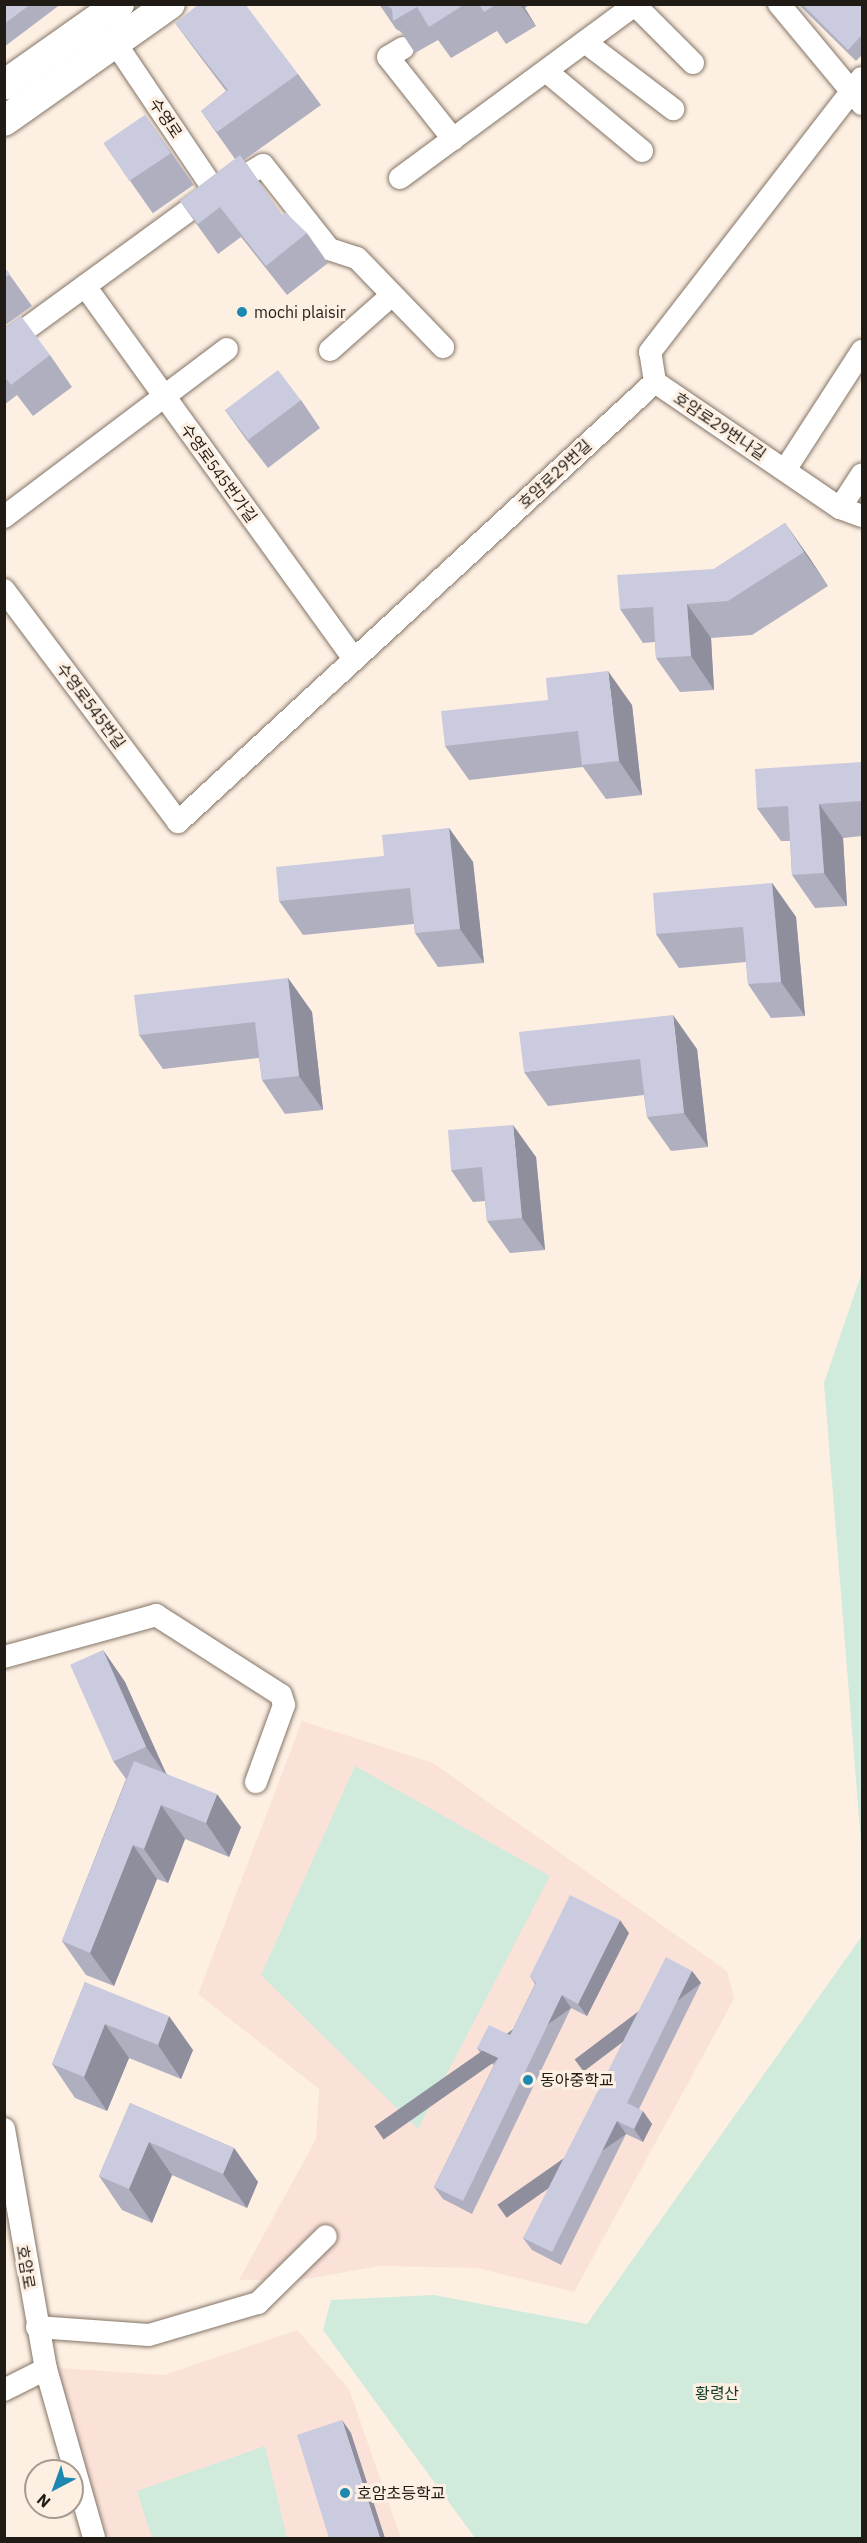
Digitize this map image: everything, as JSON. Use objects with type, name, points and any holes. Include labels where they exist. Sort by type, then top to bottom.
[{"type":"main road","points":[[4,121],[170,4]]},
{"type":"main road","points":[[4,85],[101,10]]},
{"type":"street","points":[[655,382],[651,352],[859,91],[779,4]]},
{"type":"street","points":[[400,178],[636,5],[693,63]]},
{"type":"street","points":[[585,42],[673,109]]},
{"type":"street","name":"수영로","points":[[116,44],[216,193]]},
{"type":"street","points":[[403,48],[388,57],[453,139]]},
{"type":"street","points":[[546,71],[642,151]]},
{"type":"street","points":[[4,345],[216,193],[263,165],[329,249],[357,258],[442,347]]},
{"type":"street","name":"수영로545번가길","points":[[86,286],[354,659]]},
{"type":"street","points":[[330,350],[392,295]]},
{"type":"street","points":[[4,516],[162,394],[227,349]]},
{"type":"street","name":"호암로29번나길","points":[[785,470],[862,351]]},
{"type":"street","name":"호암로29번나길","points":[[655,382],[840,508],[862,516]]},
{"type":"street","name":"호암로29번길","points":[[178,822],[655,382]]},
{"type":"street","points":[[840,508],[862,474]]},
{"type":"street","name":"수영로545번길","points":[[4,590],[178,822]]},
{"type":"street","points":[[4,1657],[156,1615],[281,1695],[284,1705],[256,1782]]},
{"type":"street","name":"호암로","points":[[4,2129],[9,2202],[46,2370],[92,2538]]},
{"type":"street","points":[[37,2327],[149,2335],[258,2303],[326,2236]]},
{"type":"street","points":[[4,2390],[46,2370]]},
{"type":"shaded area","points":[[302,1721],[433,1763],[727,1971],[734,1999],[574,2292],[477,2268],[380,2266],[306,2279],[239,2280],[316,2139],[319,2089],[198,1994]]},
{"type":"shaded area","points":[[297,2330],[349,2389],[401,2538],[108,2538],[57,2381],[60,2368],[164,2375]]},
{"type":"green space","points":[[862,1272],[862,1855],[824,1383]]},
{"type":"green space","points":[[355,1766],[550,1876],[418,2129],[261,1975]]},
{"type":"green space","name":"황령산","points":[[862,1936],[862,2538],[475,2538],[323,2330],[331,2300],[434,2295],[587,2324]]},
{"type":"green space","points":[[265,2446],[287,2538],[152,2538],[137,2491]]},
{"type":"building","points":[[4,4],[31,4],[4,24]]},
{"type":"building","points":[[199,4],[245,4],[298,74],[217,132],[201,111],[228,90],[175,23]]},
{"type":"building","points":[[385,4],[465,4],[429,27],[417,7],[393,21],[392,9]]},
{"type":"building","points":[[479,4],[497,4],[484,12]]},
{"type":"building","points":[[802,4],[862,4],[862,35],[848,50]]},
{"type":"building","points":[[145,115],[171,153],[129,181],[104,143]]},
{"type":"building","points":[[240,155],[282,215],[285,212],[307,233],[266,266],[220,207],[198,224],[180,201]]},
{"type":"building","points":[[4,267],[10,274],[4,278]]},
{"type":"building","points":[[21,316],[50,355],[11,385],[4,376],[4,329]]},
{"type":"building","points":[[278,370],[301,400],[248,440],[225,410]]},
{"type":"building","points":[[785,523],[804,552],[728,601],[687,604],[691,656],[656,658],[653,607],[620,609],[617,575],[714,569]]},
{"type":"building","points":[[608,671],[619,761],[582,765],[578,731],[445,746],[441,711],[548,700],[546,678]]},
{"type":"building","points":[[862,762],[862,801],[819,804],[824,873],[792,875],[788,806],[757,808],[755,769]]},
{"type":"building","points":[[449,828],[460,929],[415,933],[410,888],[279,901],[276,867],[384,856],[382,835]]},
{"type":"building","points":[[772,883],[781,982],[748,984],[743,927],[656,934],[653,893]]},
{"type":"building","points":[[288,978],[299,1076],[262,1080],[255,1022],[139,1035],[134,995]]},
{"type":"building","points":[[673,1015],[684,1113],[647,1117],[640,1059],[524,1072],[519,1032]]},
{"type":"building","points":[[513,1125],[522,1218],[487,1221],[482,1167],[451,1170],[448,1130]]},
{"type":"building","points":[[103,1650],[146,1747],[113,1761],[70,1665]]},
{"type":"building","points":[[134,1761],[217,1794],[206,1823],[161,1805],[144,1849],[133,1845],[90,1953],[62,1941]]},
{"type":"building","points":[[570,1895],[620,1920],[578,2004],[562,1995],[463,2201],[434,2187],[498,2058],[477,2048],[489,2025],[510,2035],[536,1983],[530,1976]]},
{"type":"building","points":[[666,1957],[692,1971],[627,2103],[643,2111],[634,2129],[617,2121],[552,2252],[523,2238]]},
{"type":"building","points":[[85,1982],[169,2016],[158,2045],[105,2024],[84,2077],[52,2064]]},
{"type":"building","points":[[130,2103],[234,2148],[223,2174],[149,2142],[129,2189],[99,2176]]},
{"type":"building","name":"호암초등학교","points":[[342,2420],[380,2538],[329,2538],[297,2435]]},
{"type":"place","name":"mochi plaisir","points":[[242,312]]},
{"type":"place","name":"동아중학교","points":[[528,2080]]},
{"type":"place","name":"호암초등학교","points":[[345,2493]]}]
